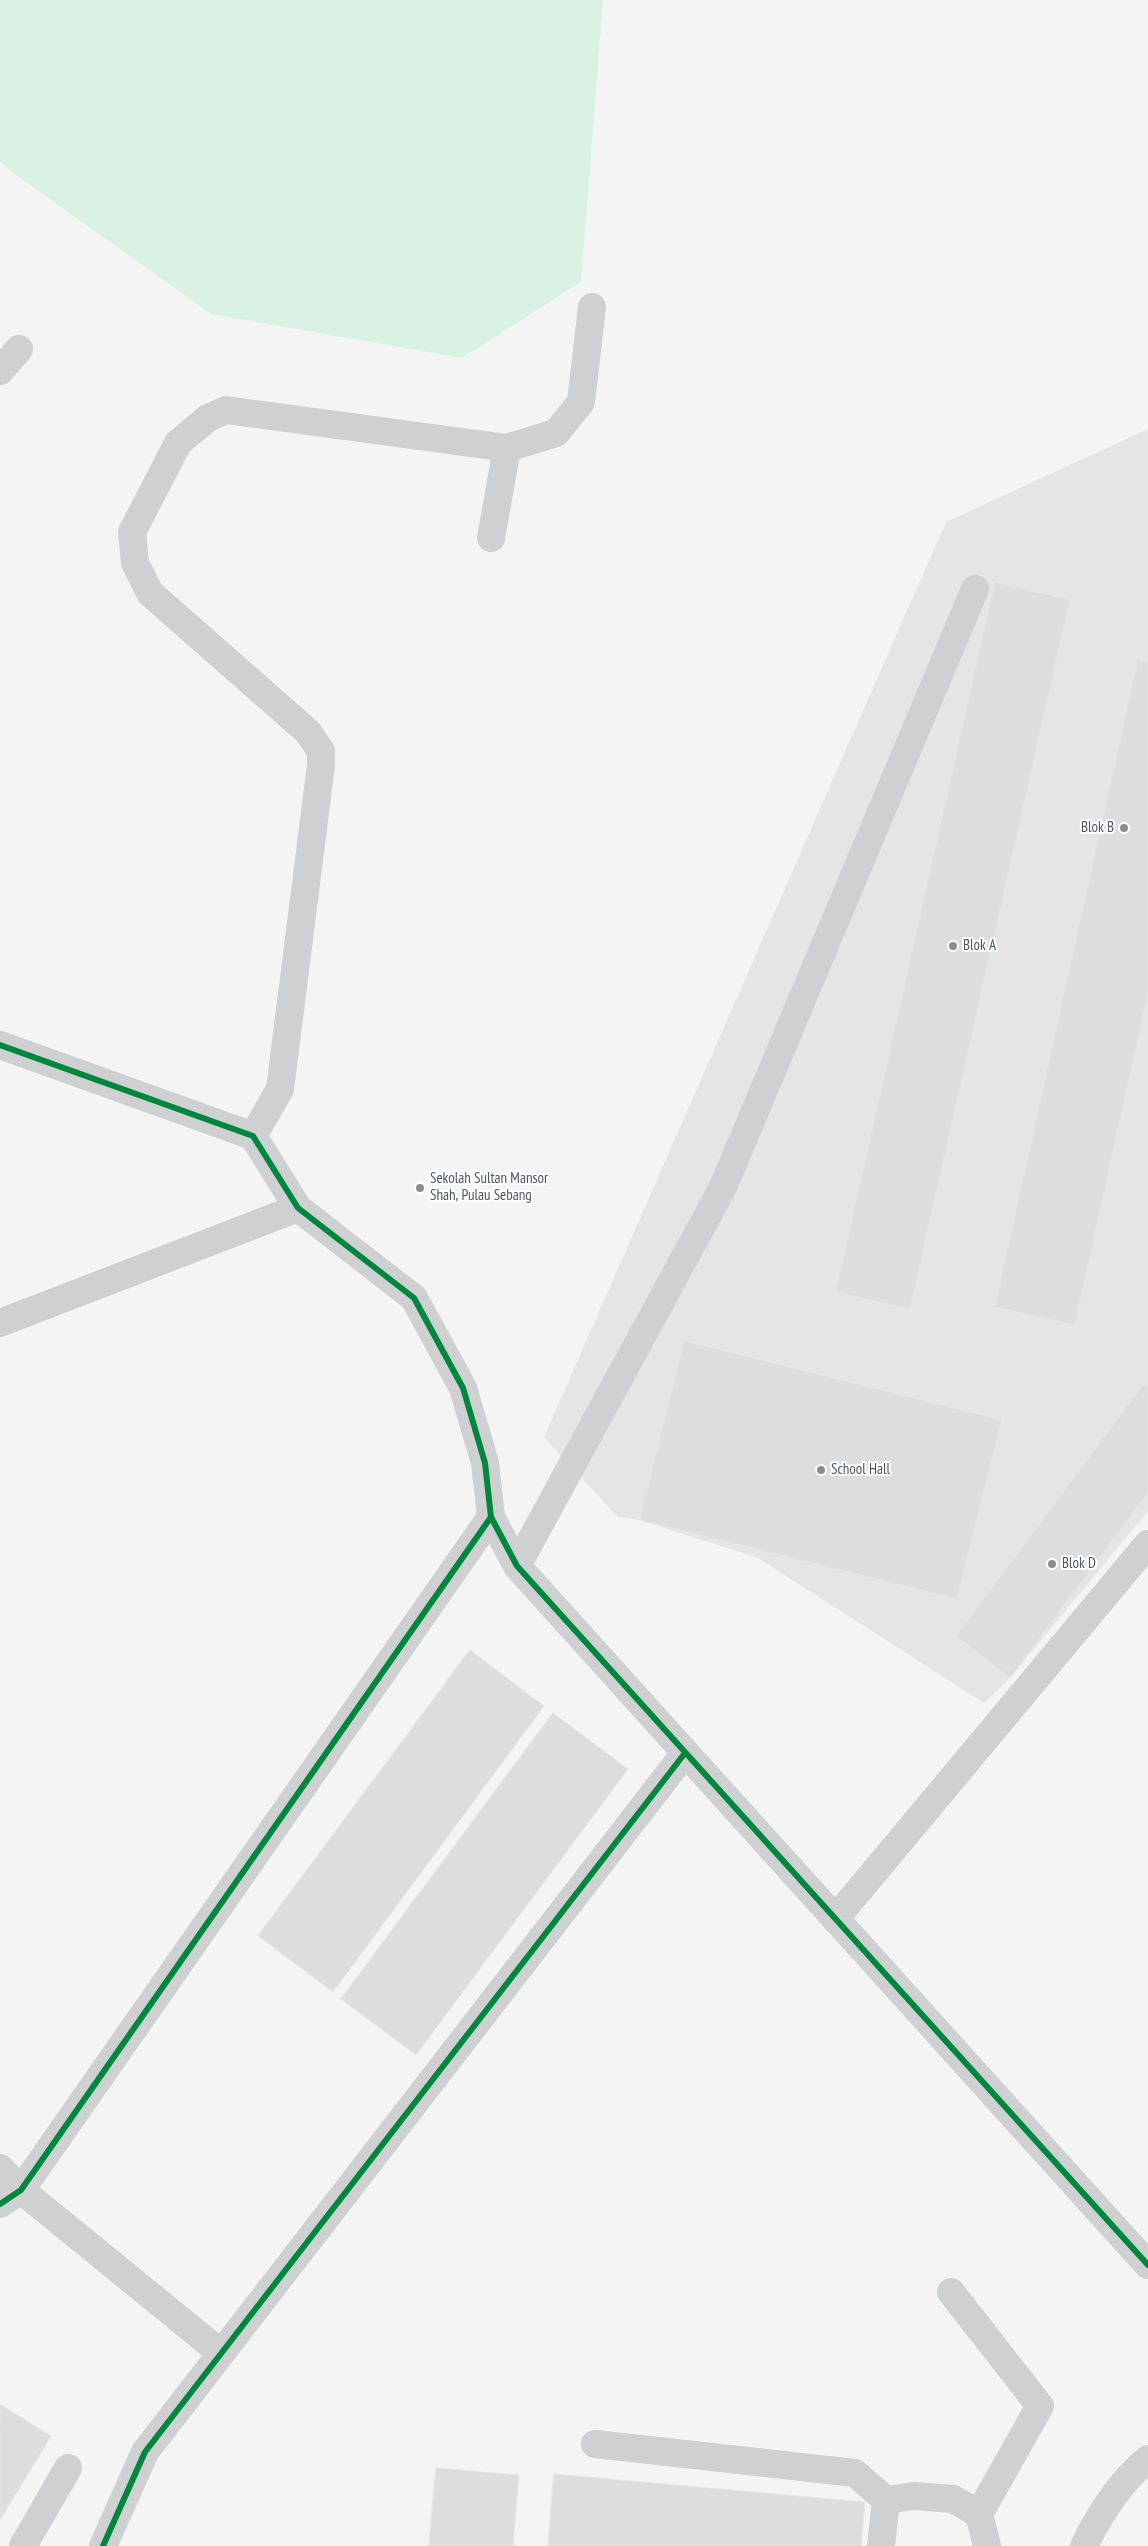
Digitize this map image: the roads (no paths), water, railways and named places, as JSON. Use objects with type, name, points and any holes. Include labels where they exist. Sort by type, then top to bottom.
[{"type":"street","points":[[253,1136],[280,1089],[321,764],[321,750],[308,732],[150,593],[135,563],[132,532],[178,442],[208,418],[226,410],[507,448],[556,433],[581,402],[592,307]]},
{"type":"street","points":[[0,371],[20,349]]},
{"type":"street","points":[[492,538],[507,448]]},
{"type":"street","points":[[517,1566],[724,1187],[975,589]]},
{"type":"street","points":[[0,1045],[253,1136],[298,1208],[414,1298],[463,1388],[485,1463],[491,1517],[517,1566],[1148,2265]]},
{"type":"street","points":[[0,1322],[298,1208]]},
{"type":"street","points":[[10,2197],[491,1517]]},
{"type":"street","points":[[835,1919],[1148,1544]]},
{"type":"street","points":[[103,2546],[145,2452],[685,1753]]},
{"type":"street","points":[[0,2168],[10,2197],[221,2352]]},
{"type":"street","points":[[951,2292],[1040,2406],[979,2514],[986,2546]]},
{"type":"street","points":[[595,2444],[855,2473],[886,2500],[914,2496],[953,2499],[979,2514]]},
{"type":"street","points":[[1084,2546],[1094,2527],[1134,2470],[1148,2459]]},
{"type":"street","points":[[24,2546],[68,2468]]},
{"type":"street","points":[[882,2546],[886,2500]]},
{"type":"place","name":"Blok B","points":[[1124,828]]},
{"type":"place","name":"Blok A","points":[[953,946]]},
{"type":"place","name":"Sekolah Sultan Mansor Shah, Pulau Sebang","points":[[420,1188]]},
{"type":"place","name":"School Hall","points":[[821,1470]]},
{"type":"place","name":"Blok D","points":[[1052,1564]]}]
